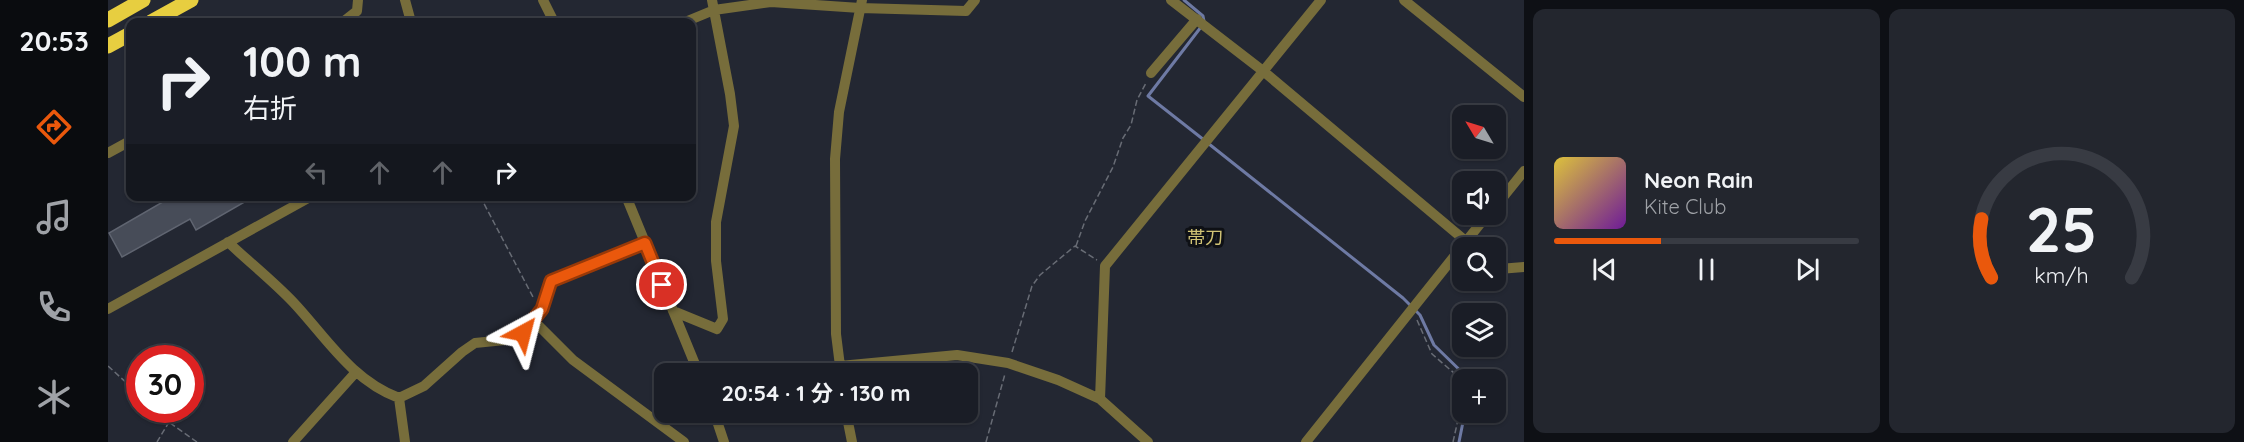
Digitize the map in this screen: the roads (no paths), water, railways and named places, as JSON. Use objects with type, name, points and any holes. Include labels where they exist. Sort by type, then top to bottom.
[{"type":"highway","points":[[108,20],[143,0]]},
{"type":"highway","points":[[158,18],[191,0]]},
{"type":"highway","points":[[108,46],[126,36]]},
{"type":"street","points":[[347,18],[357,11],[358,0]]},
{"type":"street","points":[[405,0],[410,18]]},
{"type":"street","points":[[543,0],[552,18]]},
{"type":"street","points":[[692,18],[713,5],[771,1],[966,11],[975,0]]},
{"type":"street","points":[[1171,0],[1263,71],[1462,237]]},
{"type":"street","points":[[1100,399],[1105,266],[1321,0]]},
{"type":"street","points":[[1404,0],[1524,97]]},
{"type":"street","points":[[839,363],[836,334],[835,159],[839,112],[861,4]]},
{"type":"street","points":[[673,311],[717,329],[723,319],[716,261],[716,222],[734,126],[713,5]]},
{"type":"street","points":[[1151,73],[1197,20]]},
{"type":"street","points":[[108,153],[126,143]]},
{"type":"street","points":[[1506,194],[1524,171]]},
{"type":"street","points":[[108,309],[303,201]]},
{"type":"street","points":[[628,201],[694,363]]},
{"type":"street","points":[[228,242],[292,301],[332,349],[356,372],[376,388],[399,398],[424,386],[475,343],[505,340],[523,333],[542,309],[551,281],[645,243]]},
{"type":"street","points":[[1306,442],[1410,312],[1452,264]]},
{"type":"street","points":[[1506,268],[1524,267]]},
{"type":"street","points":[[534,321],[573,360],[684,442]]},
{"type":"street","points":[[895,363],[957,355],[1008,363],[1059,380],[1100,399],[1148,442]]},
{"type":"street","points":[[293,442],[356,372]]},
{"type":"street","points":[[399,398],[405,442]]},
{"type":"street","points":[[718,423],[724,442]]},
{"type":"street","points":[[848,423],[852,442]]},
{"type":"waterway","points":[[1184,0],[1203,16],[1204,21]]},
{"type":"waterway","points":[[1201,27],[1148,96],[1204,140]]},
{"type":"waterway","points":[[1209,144],[1403,298],[1420,315],[1434,345],[1459,369]]},
{"type":"waterway","points":[[1459,442],[1463,423]]},
{"type":"district","name":"帯刀","points":[[1205,237]]}]
